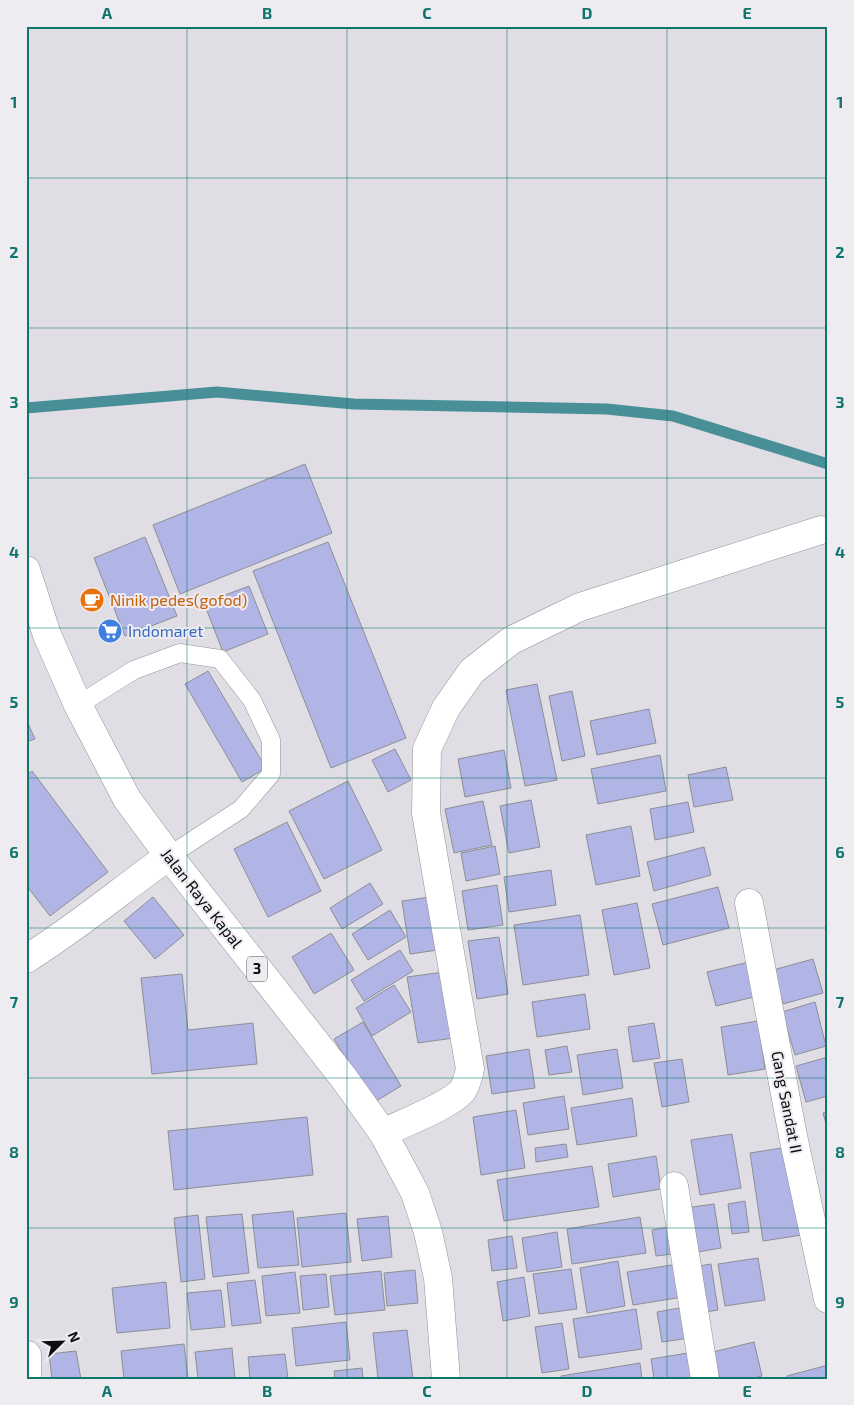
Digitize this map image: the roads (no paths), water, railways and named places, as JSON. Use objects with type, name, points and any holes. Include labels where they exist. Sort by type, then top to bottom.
[{"type":"main road","points":[[383,1132],[449,1101],[461,1092],[467,1082],[470,1069],[426,813],[428,749],[446,708],[472,671],[512,640],[580,607],[821,530]]},
{"type":"main road","name":"Jalan Raya Kapal","points":[[26,570],[47,635],[78,705],[127,799],[169,856],[342,1076],[383,1132],[415,1193],[428,1232],[438,1278],[446,1379]]},
{"type":"main road","points":[[26,959],[61,937],[109,899],[169,856]]},
{"type":"main road","name":"Gang Sandat II","points":[[750,903],[793,1136],[828,1299]]},
{"type":"main road","points":[[674,1186],[704,1379]]},
{"type":"main road","points":[[27,1355],[27,1379]]},
{"type":"lane","points":[[78,705],[134,670],[180,654],[220,659],[252,700],[271,740],[271,774],[241,809],[169,856]]},
{"type":"waterway","points":[[26,408],[217,392],[354,404],[607,409],[673,416],[828,464]]},
{"type":"place","name":"Ninik pedes(gofod)","points":[[92,600]]},
{"type":"place","name":"Indomaret","points":[[110,631]]}]
